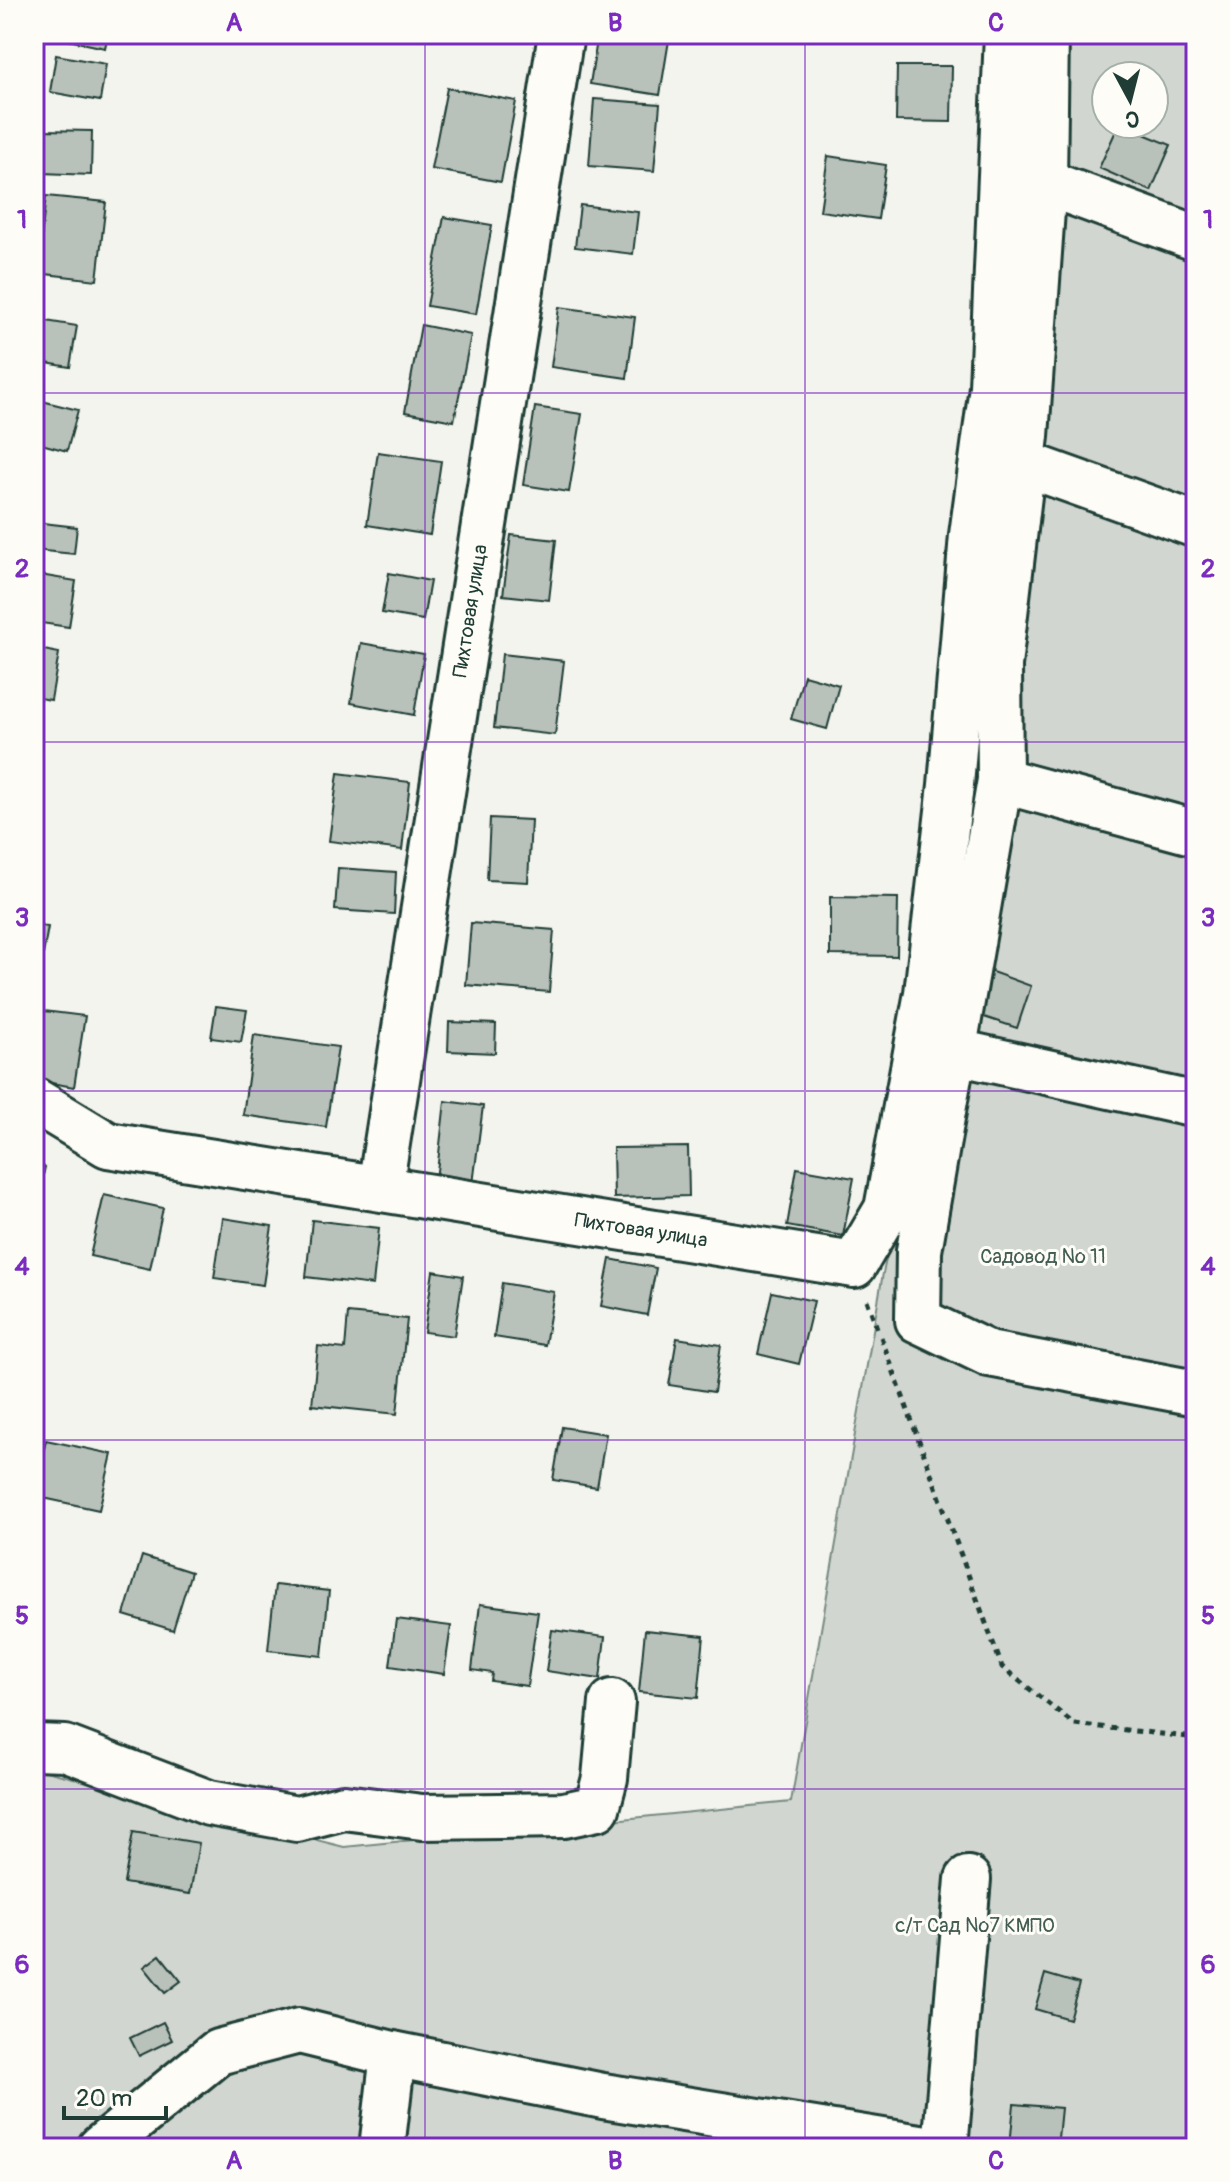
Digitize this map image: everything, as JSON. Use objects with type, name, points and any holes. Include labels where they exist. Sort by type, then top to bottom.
[{"type":"street","name":"Пихтовая улица","points":[[380,1188],[561,34]]},
{"type":"street","points":[[854,1265],[887,1209],[927,993],[951,785],[972,535],[992,387],[1007,34]]},
{"type":"street","points":[[1046,34],[1044,182],[1023,463],[999,665],[1000,780],[919,1251],[918,1320],[989,1354],[1196,1393]]},
{"type":"street","points":[[1044,182],[1196,238]]},
{"type":"street","points":[[1023,463],[1196,525]]},
{"type":"street","points":[[1000,780],[1196,833]]},
{"type":"street","points":[[952,1051],[1196,1105]]},
{"type":"street","name":"Пихтовая улица","points":[[34,1100],[108,1145],[854,1265]]},
{"type":"street","points":[[34,1747],[65,1748],[209,1803],[297,1819],[344,1807],[422,1817],[564,1815],[597,1808],[605,1778],[612,1702]]},
{"type":"street","points":[[945,2148],[968,1879]]},
{"type":"street","points":[[100,2148],[218,2052],[299,2031],[393,2054],[603,2096],[926,2148]]},
{"type":"street","points":[[382,2148],[393,2054]]},
{"type":"path","points":[[854,1265],[1002,1667],[1074,1724],[1196,1738]]},
{"type":"green space","points":[[1022,34],[1196,34],[1196,2148],[34,2148],[34,1768],[344,1847],[791,1802],[883,1273],[931,1056]]},
{"type":"building","points":[[54,34],[108,34],[105,48],[54,37]]},
{"type":"building","points":[[598,34],[670,34],[660,95],[590,84]]},
{"type":"building","points":[[56,55],[106,64],[100,101],[50,92]]},
{"type":"building","points":[[897,66],[952,66],[951,122],[896,121]]},
{"type":"building","points":[[447,88],[516,101],[501,182],[431,169]]},
{"type":"building","points":[[594,99],[660,104],[654,171],[589,166]]},
{"type":"building","points":[[43,130],[92,131],[91,175],[42,173]]},
{"type":"building","points":[[1112,140],[1159,140],[1171,145],[1151,191],[1099,168]]},
{"type":"building","points":[[828,156],[886,165],[878,219],[820,211]]},
{"type":"building","points":[[46,196],[106,202],[97,280],[37,273]]},
{"type":"building","points":[[580,205],[638,212],[633,254],[575,247]]},
{"type":"building","points":[[444,217],[492,225],[476,314],[427,306]]},
{"type":"building","points":[[559,307],[635,317],[627,378],[551,367]]},
{"type":"building","points":[[34,319],[77,326],[70,367],[34,361]]},
{"type":"building","points":[[421,325],[471,335],[454,421],[405,412]]},
{"type":"building","points":[[34,399],[78,410],[67,451],[34,442]]},
{"type":"building","points":[[535,407],[582,414],[569,492],[523,485]]},
{"type":"building","points":[[378,452],[441,461],[430,535],[367,525]]},
{"type":"building","points":[[34,522],[77,527],[74,554],[34,550]]},
{"type":"building","points":[[511,535],[556,540],[549,600],[503,595]]},
{"type":"building","points":[[389,573],[430,581],[423,620],[382,613]]},
{"type":"building","points":[[34,574],[76,581],[69,627],[34,622]]},
{"type":"building","points":[[361,643],[424,654],[414,715],[351,703]]},
{"type":"building","points":[[34,648],[59,653],[51,700],[34,697]]},
{"type":"building","points":[[502,654],[564,661],[555,735],[494,728]]},
{"type":"building","points":[[804,675],[839,685],[827,729],[791,719]]},
{"type":"building","points":[[338,773],[410,782],[402,850],[329,841]]},
{"type":"building","points":[[490,818],[531,820],[528,882],[487,880]]},
{"type":"building","points":[[338,868],[396,872],[394,914],[335,910]]},
{"type":"building","points":[[830,897],[898,898],[897,956],[830,955]]},
{"type":"building","points":[[471,923],[554,930],[549,992],[466,985]]},
{"type":"building","points":[[34,925],[48,927],[38,983],[34,982]]},
{"type":"building","points":[[981,968],[1031,986],[1017,1028],[966,1011]]},
{"type":"building","points":[[216,1006],[247,1010],[241,1042],[211,1038]]},
{"type":"building","points":[[44,1011],[85,1016],[74,1087],[34,1080]]},
{"type":"building","points":[[449,1022],[496,1024],[495,1053],[448,1051]]},
{"type":"building","points":[[254,1035],[338,1047],[326,1127],[243,1115]]},
{"type":"building","points":[[445,1101],[483,1106],[473,1184],[436,1180]]},
{"type":"building","points":[[688,1147],[689,1196],[614,1198],[613,1148]]},
{"type":"building","points":[[34,1164],[45,1167],[38,1198],[34,1197]]},
{"type":"building","points":[[797,1168],[854,1178],[843,1236],[787,1226]]},
{"type":"building","points":[[104,1195],[163,1208],[150,1269],[90,1256]]},
{"type":"building","points":[[223,1218],[272,1226],[263,1285],[214,1278]]},
{"type":"building","points":[[312,1220],[379,1228],[373,1285],[306,1277]]},
{"type":"building","points":[[610,1259],[656,1268],[647,1315],[601,1306]]},
{"type":"building","points":[[433,1271],[463,1276],[454,1336],[424,1332]]},
{"type":"building","points":[[502,1283],[554,1292],[545,1345],[494,1337]]},
{"type":"building","points":[[772,1292],[814,1301],[799,1364],[758,1354]]},
{"type":"building","points":[[348,1313],[407,1319],[397,1414],[312,1405],[318,1346],[345,1349]]},
{"type":"building","points":[[677,1338],[721,1345],[714,1392],[669,1385]]},
{"type":"building","points":[[562,1427],[606,1434],[597,1487],[553,1480]]},
{"type":"building","points":[[46,1440],[112,1454],[99,1510],[34,1496]]},
{"type":"building","points":[[142,1556],[191,1572],[173,1630],[124,1615]]},
{"type":"building","points":[[275,1585],[329,1591],[322,1656],[268,1650]]},
{"type":"building","points":[[480,1604],[538,1612],[527,1686],[491,1681],[492,1673],[472,1670]]},
{"type":"building","points":[[396,1619],[451,1626],[444,1674],[390,1666]]},
{"type":"building","points":[[552,1630],[605,1637],[600,1679],[546,1671]]},
{"type":"building","points":[[645,1630],[704,1636],[698,1698],[639,1692]]},
{"type":"building","points":[[133,1832],[199,1843],[190,1894],[124,1883]]},
{"type":"building","points":[[160,1955],[181,1981],[165,1993],[144,1967]]},
{"type":"building","points":[[1045,1974],[1079,1984],[1069,2019],[1035,2009]]},
{"type":"building","points":[[163,2022],[172,2040],[139,2056],[130,2038]]},
{"type":"building","points":[[1014,2104],[1061,2108],[1057,2148],[1010,2146]]},
{"type":"building","points":[[1165,2145],[1165,2148],[1140,2148],[1140,2146]]},
{"type":"park label","name":"Садовод № 11","points":[[1043,1256]]},
{"type":"park label","name":"с/т Сад №7 КМПО","points":[[975,1925]]}]
